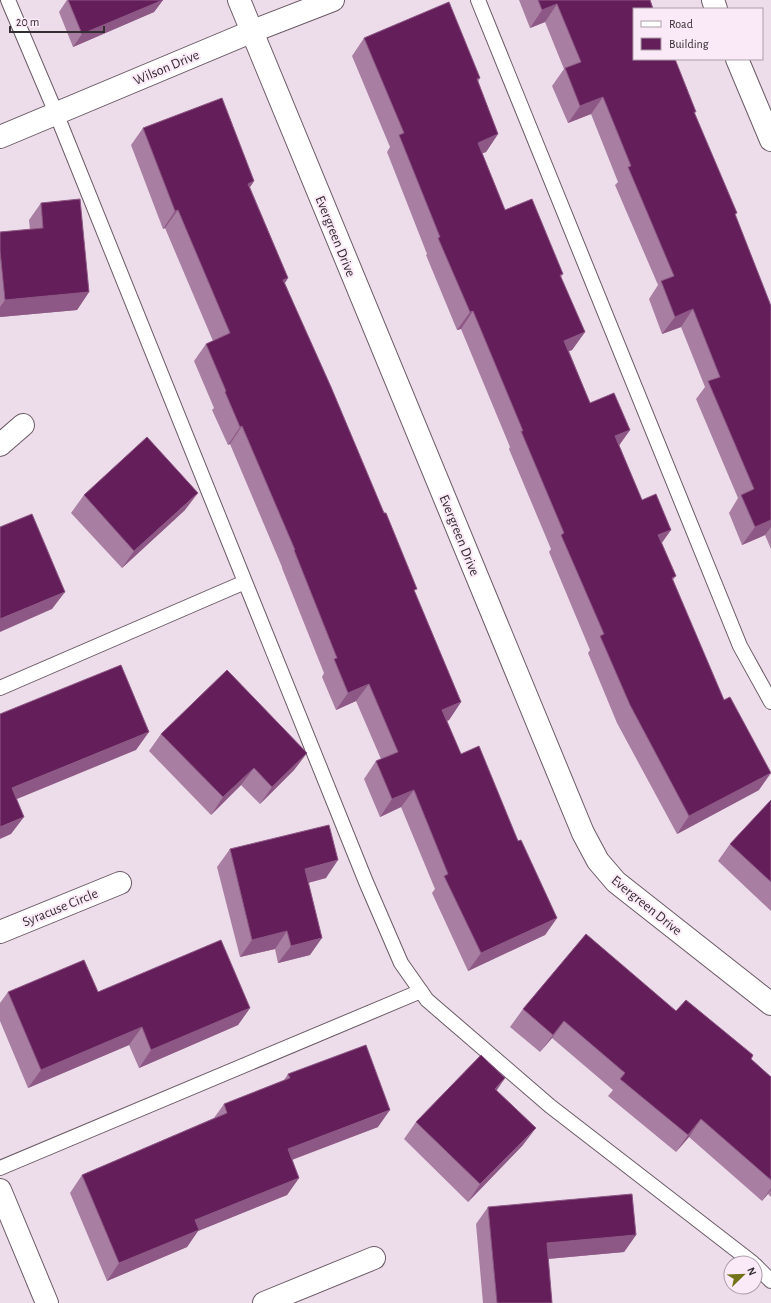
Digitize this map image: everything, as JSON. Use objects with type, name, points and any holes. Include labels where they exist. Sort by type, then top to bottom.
[{"type":"street","name":"Evergreen Drive","points":[[239,0],[583,833],[598,861],[616,882],[771,1004]]},
{"type":"street","name":"Wilson Drive","points":[[0,137],[252,31],[333,0]]},
{"type":"street","points":[[737,60],[771,140]]},
{"type":"street","points":[[0,446],[24,425]]},
{"type":"street","name":"Syracuse Circle","points":[[0,932],[120,883]]},
{"type":"street","points":[[0,1190],[47,1303]]},
{"type":"street","points":[[264,1303],[374,1258]]},
{"type":"lane","points":[[8,0],[56,113],[366,882],[401,963],[427,1000],[550,1106],[743,1255]]},
{"type":"lane","points":[[478,0],[740,646],[771,702]]},
{"type":"lane","points":[[0,688],[245,582]]},
{"type":"lane","points":[[0,1168],[421,991]]},
{"type":"lane","points":[[763,1273],[771,1281]]},
{"type":"building","points":[[68,0],[163,0],[82,34]]},
{"type":"building","points":[[538,0],[650,0],[653,8],[633,8],[633,60],[675,60],[696,112],[694,112],[737,213],[735,214],[771,306],[771,520],[755,527],[741,495],[754,489],[708,381],[720,377],[693,309],[675,317],[661,281],[674,276],[628,167],[631,166],[603,97],[580,106],[565,68],[581,62],[557,4],[542,10]]},
{"type":"building","points":[[449,2],[480,78],[477,79],[498,134],[478,143],[505,210],[532,199],[563,274],[560,275],[585,332],[564,341],[590,403],[614,393],[630,430],[615,436],[642,500],[656,494],[671,530],[658,535],[676,576],[672,578],[724,700],[730,697],[771,773],[689,816],[630,705],[600,636],[604,634],[561,535],[564,533],[521,431],[523,431],[473,311],[470,312],[438,238],[440,237],[399,135],[404,133],[364,38]]},
{"type":"building","points":[[222,98],[254,181],[248,184],[288,278],[283,280],[331,387],[384,513],[386,513],[417,589],[414,590],[461,702],[442,710],[461,754],[479,746],[518,841],[521,840],[557,918],[481,953],[444,876],[448,874],[414,790],[392,799],[376,761],[398,752],[369,684],[348,693],[334,659],[337,658],[295,550],[242,426],[240,427],[206,344],[230,333],[178,210],[175,211],[143,128]]},
{"type":"building","points":[[80,199],[89,292],[5,300],[0,251],[0,232],[43,228],[41,203]]},
{"type":"building","points":[[147,437],[198,493],[134,551],[84,495]]},
{"type":"building","points":[[32,514],[65,592],[0,619],[0,527]]},
{"type":"building","points":[[121,665],[149,732],[12,788],[24,817],[0,827],[0,714]]},
{"type":"building","points":[[227,670],[307,753],[272,787],[254,768],[223,797],[161,734]]},
{"type":"building","points":[[771,800],[771,882],[730,844]]},
{"type":"building","points":[[329,825],[338,860],[305,869],[322,938],[291,946],[287,931],[252,940],[230,849]]},
{"type":"building","points":[[586,934],[676,1011],[686,1000],[753,1055],[751,1059],[771,1077],[771,1180],[701,1119],[688,1135],[620,1079],[625,1073],[564,1021],[553,1035],[523,1009]]},
{"type":"building","points":[[221,940],[250,1008],[151,1050],[142,1027],[41,1070],[8,992],[84,960],[98,992]]},
{"type":"building","points":[[366,1045],[390,1110],[288,1149],[299,1178],[195,1220],[199,1230],[119,1263],[82,1175],[227,1113],[224,1104],[290,1078],[288,1074]]},
{"type":"building","points":[[481,1055],[505,1078],[495,1089],[536,1128],[480,1184],[416,1122]]},
{"type":"building","points":[[632,1194],[636,1235],[547,1243],[552,1303],[497,1303],[488,1207]]}]
